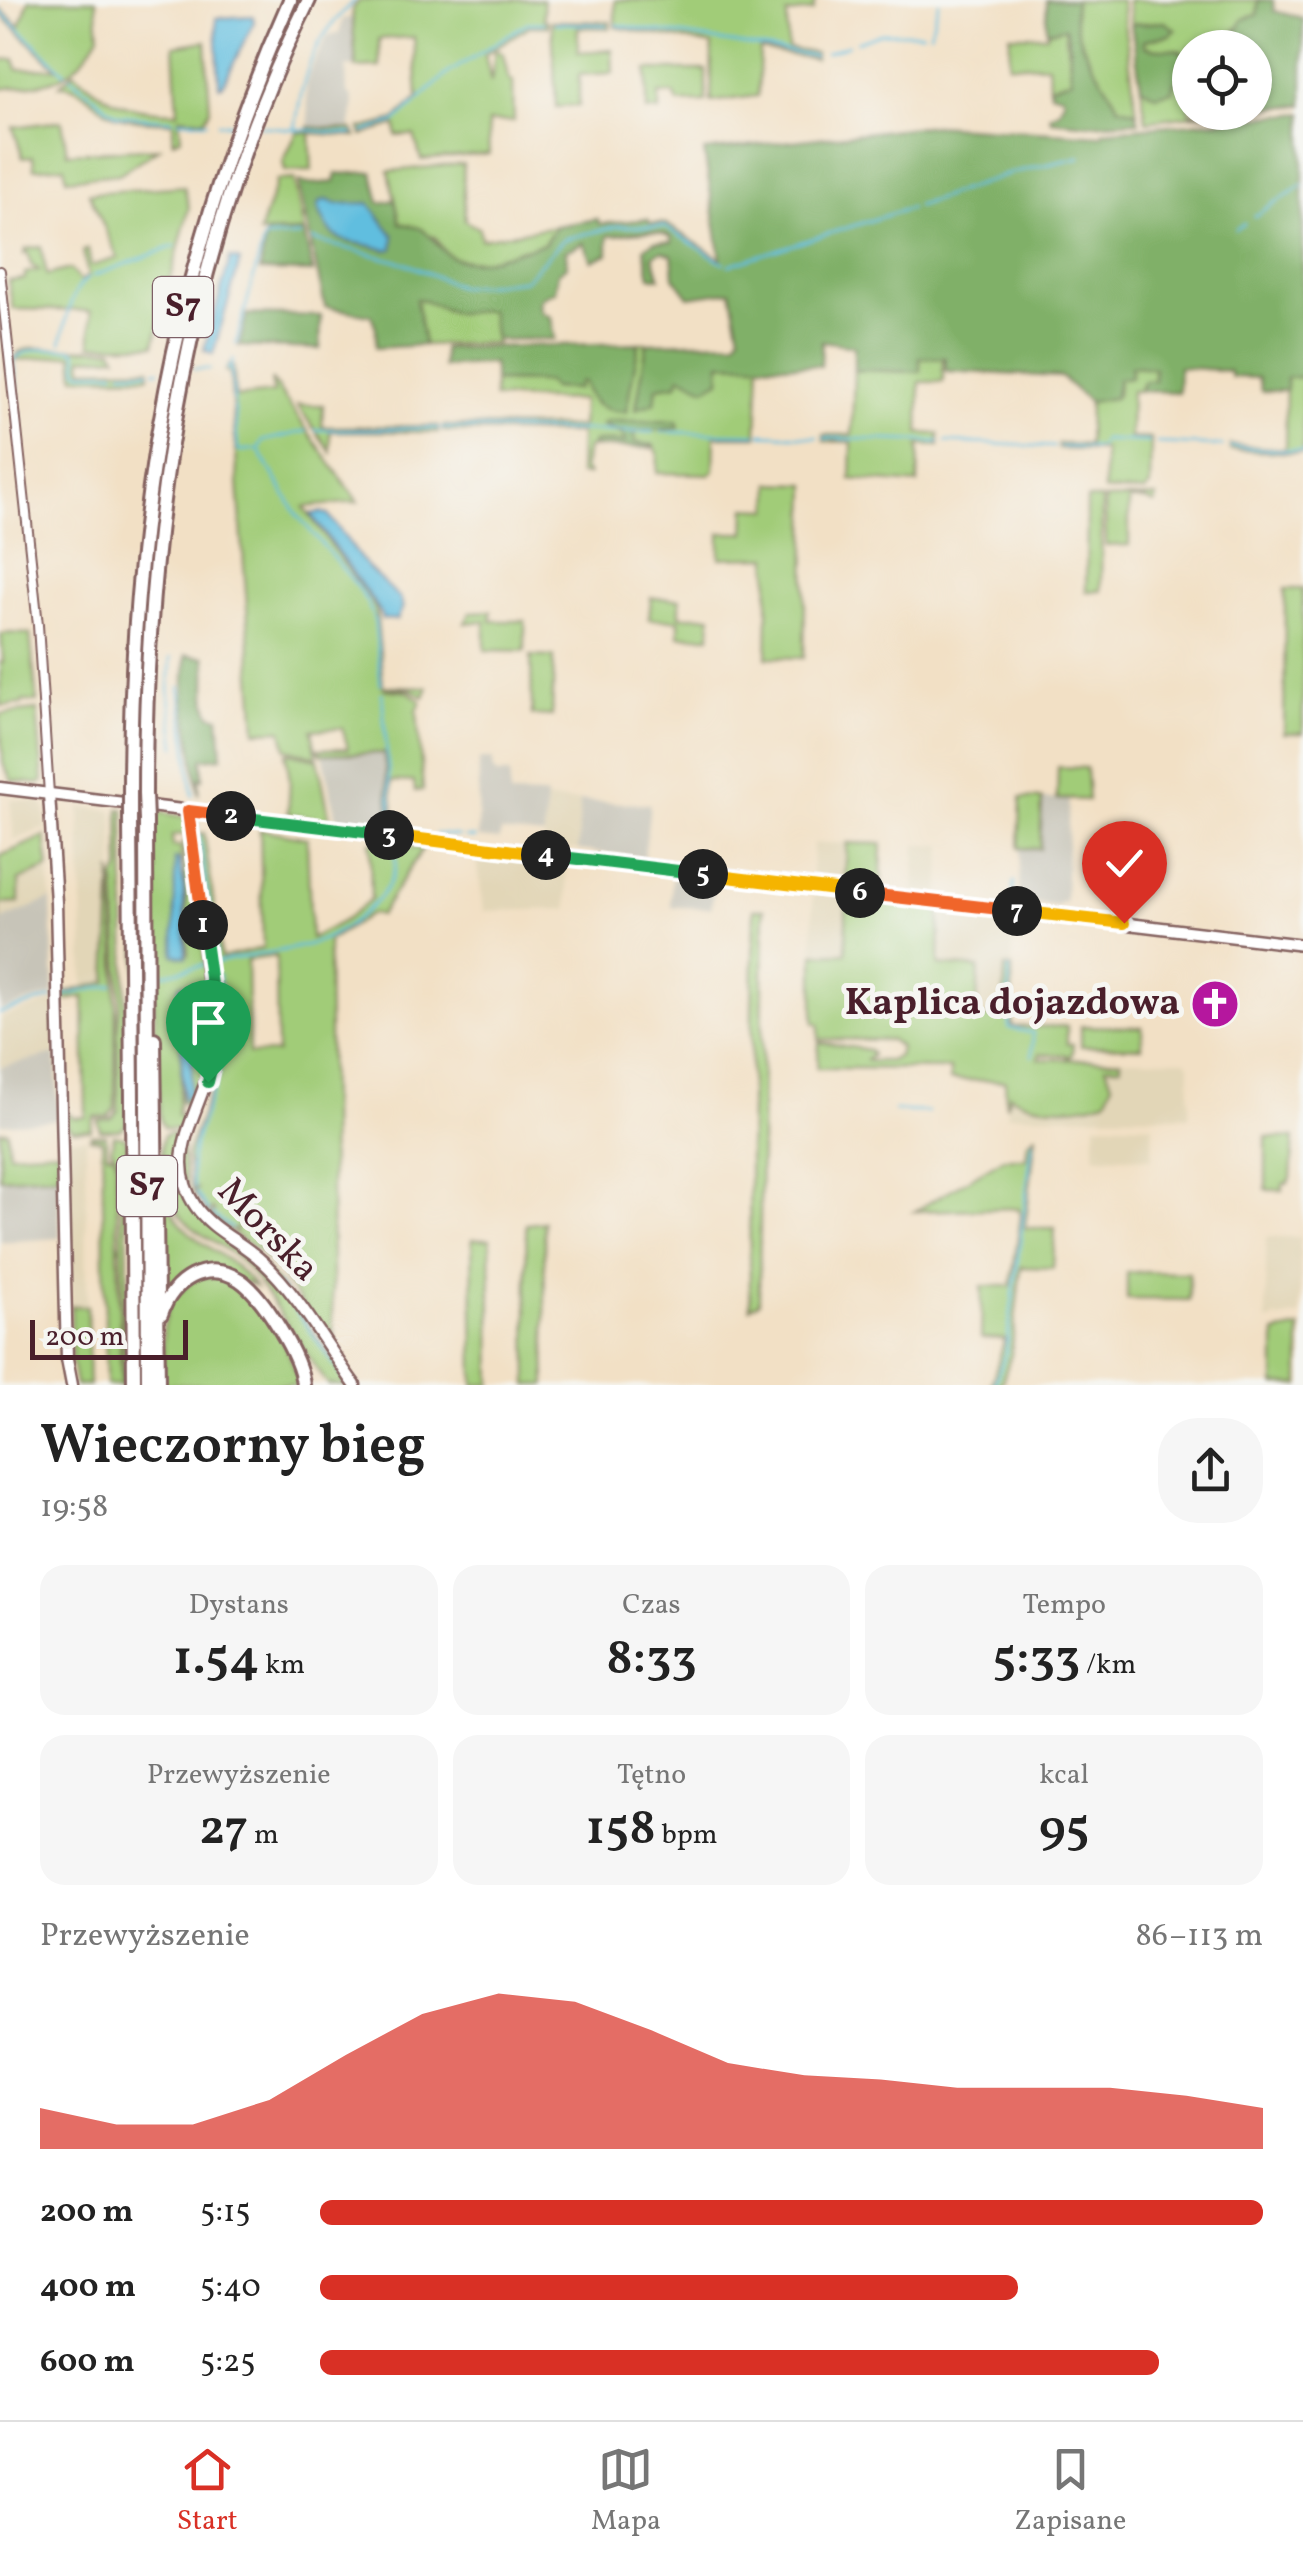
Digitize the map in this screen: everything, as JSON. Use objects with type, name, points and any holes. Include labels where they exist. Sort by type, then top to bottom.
[{"type":"highway","name":"S7","points":[[148,1385],[146,821],[138,793],[134,628],[140,544],[156,434],[186,292],[238,126],[290,0]]},
{"type":"highway","name":"S7","points":[[134,1385],[130,820],[138,793],[148,631],[165,474],[202,294],[255,127],[309,0]]},
{"type":"highway","points":[[146,988],[154,1024],[158,1385]]},
{"type":"highway","points":[[158,1326],[166,1299],[180,1282],[201,1272],[224,1273],[252,1292],[296,1357],[303,1385]]},
{"type":"main road","points":[[0,788],[1303,944]]},
{"type":"main road","points":[[50,794],[67,1359],[72,1385]]},
{"type":"main road","name":"Morska","points":[[188,811],[215,1044],[208,1082],[185,1141],[185,1184],[208,1221],[252,1252],[277,1276],[354,1385]]},
{"type":"main road","points":[[62,1385],[67,1359]]},
{"type":"street","points":[[0,271],[36,610],[50,794]]},
{"type":"shaded area","points":[[352,17],[355,66],[346,67],[347,92],[354,107],[350,130],[309,127],[306,85],[311,69],[327,37],[339,33],[343,19]]},
{"type":"shaded area","points":[[384,753],[391,827],[337,821],[323,754]]},
{"type":"shaded area","points":[[479,759],[493,759],[497,774],[510,774],[510,795],[546,796],[544,836],[501,832],[499,840],[478,838]]},
{"type":"shaded area","points":[[1021,798],[1069,800],[1065,903],[1060,902],[1059,906],[1019,898]]},
{"type":"shaded area","points":[[10,799],[40,802],[45,808],[46,831],[41,829],[14,841]]},
{"type":"shaded area","points":[[546,800],[580,801],[578,850],[544,846]]},
{"type":"shaded area","points":[[580,801],[650,804],[644,858],[578,850]]},
{"type":"shaded area","points":[[80,807],[113,810],[115,865],[110,874],[107,982],[84,988]]},
{"type":"shaded area","points":[[813,843],[847,843],[845,883],[812,879]]},
{"type":"shaded area","points":[[916,845],[943,845],[940,893],[914,891]]},
{"type":"shaded area","points":[[476,855],[566,865],[568,909],[484,911]]},
{"type":"shaded area","points":[[49,868],[51,899],[1,921],[0,904],[18,903],[19,880]]},
{"type":"shaded area","points":[[672,878],[715,884],[711,908],[671,907]]},
{"type":"shaded area","points":[[813,894],[846,898],[846,1017],[814,1016]]},
{"type":"shaded area","points":[[51,899],[54,994],[0,1010],[0,921]]},
{"type":"shaded area","points":[[940,910],[1014,918],[1012,968],[1005,968],[1003,1017],[976,1018],[939,966]]},
{"type":"shaded area","points":[[55,1001],[56,1054],[0,1067],[0,1018]]},
{"type":"shaded area","points":[[1035,1045],[1073,1046],[1073,1058],[1186,1060],[1190,1067],[1189,1116],[1007,1115],[1010,1057]]},
{"type":"shaded area","points":[[56,1054],[58,1116],[54,1120],[0,1124],[0,1067]]},
{"type":"shaded area","points":[[1096,1123],[1153,1125],[1152,1158],[1094,1156]]},
{"type":"shaded area","points":[[67,1138],[86,1138],[87,1306],[71,1306]]},
{"type":"shaded area","points":[[59,1175],[60,1238],[0,1242],[0,1178]]},
{"type":"shaded area","points":[[1266,1237],[1300,1237],[1300,1315],[1278,1319],[1274,1316],[1274,1320],[1266,1322]]},
{"type":"green space","points":[[29,0],[96,0],[99,35],[79,63],[58,78],[0,89],[0,60],[15,59],[17,69],[56,68],[0,14],[0,9],[20,26]]},
{"type":"green space","points":[[360,0],[543,0],[548,26],[529,26],[485,54],[491,82],[498,50],[503,54],[509,80],[513,81],[514,121],[488,122],[489,154],[421,160],[414,135],[397,136],[396,125],[362,135],[360,129],[395,120],[418,98],[414,37],[379,39],[380,67],[356,68],[352,9]]},
{"type":"green space","points":[[615,0],[815,0],[813,11],[787,14],[788,49],[815,53],[815,59],[760,50],[758,96],[711,102],[712,45],[615,27]]},
{"type":"green space","points":[[1046,0],[1075,0],[1077,29],[1088,56],[1118,106],[1135,111],[1139,121],[1087,124],[1051,120],[1050,115],[1059,111],[1064,99],[1050,92],[1049,86],[1072,79],[1067,34],[1065,28],[1047,31]]},
{"type":"green space","points":[[1075,0],[1121,0],[1137,113],[1118,106],[1088,56],[1077,29]]},
{"type":"green space","points":[[1127,0],[1258,0],[1257,16],[1235,30],[1175,30],[1165,22],[1131,24]]},
{"type":"green space","points":[[1258,0],[1273,0],[1274,11],[1303,18],[1303,105],[1272,108],[1272,30],[1238,30],[1243,19],[1257,15]]},
{"type":"green space","points":[[552,21],[610,22],[610,28],[578,27],[578,52],[612,50],[613,73],[579,75],[579,106],[556,107]]},
{"type":"green space","points":[[1165,22],[1176,30],[1144,40],[1144,46],[1172,49],[1172,91],[1156,95],[1141,87],[1131,24]]},
{"type":"green space","points":[[1065,28],[1072,79],[1049,86],[1048,65],[1009,64],[1010,35],[1047,35],[1047,31]]},
{"type":"green space","points":[[1170,35],[1172,53],[1144,46],[1144,40]]},
{"type":"green space","points":[[206,41],[210,110],[204,120],[179,117],[181,138],[173,141],[173,122],[116,116],[75,88],[60,85],[74,72],[122,104],[178,112],[174,46]]},
{"type":"green space","points":[[647,70],[706,70],[706,102],[678,103],[674,94],[659,94],[659,111],[647,111]]},
{"type":"green space","points":[[1172,83],[1172,118],[1146,121],[1141,87]]},
{"type":"green space","points":[[1303,113],[1303,377],[1286,378],[1286,391],[1261,391],[1258,378],[1231,377],[1229,371],[1179,367],[1178,392],[1140,391],[1144,381],[1154,381],[1154,368],[1131,366],[1131,377],[1118,379],[1115,398],[1089,402],[1061,377],[946,371],[945,358],[920,358],[920,372],[854,370],[854,346],[822,341],[821,366],[721,363],[720,380],[705,388],[681,376],[677,384],[657,387],[655,403],[636,409],[647,343],[736,341],[740,335],[731,291],[689,297],[674,277],[672,255],[662,251],[653,256],[660,278],[650,276],[644,248],[654,242],[672,242],[671,237],[648,232],[608,236],[608,254],[592,261],[584,243],[566,251],[567,266],[558,273],[555,291],[539,303],[541,312],[551,317],[555,339],[495,340],[490,311],[456,313],[416,299],[424,345],[376,348],[371,315],[325,307],[299,181],[335,182],[337,174],[373,172],[380,203],[395,200],[400,223],[423,230],[445,252],[466,261],[544,244],[556,226],[598,219],[599,224],[648,219],[650,223],[666,224],[721,259],[704,151],[933,125],[1102,135],[1103,131],[1172,125],[1172,130],[1272,130],[1272,116]]},
{"type":"green space","points":[[62,121],[67,153],[159,148],[119,174],[67,179],[64,166],[34,169],[33,157],[23,158],[13,127]]},
{"type":"green space","points":[[309,127],[353,130],[356,136],[310,133],[312,170],[285,171],[283,162],[297,132],[309,133]]},
{"type":"green space","points":[[463,164],[465,221],[479,228],[481,239],[556,226],[544,244],[515,251],[496,261],[456,260],[435,237],[400,223],[389,171]]},
{"type":"green space","points":[[294,179],[304,232],[259,233],[277,180]]},
{"type":"green space","points":[[184,186],[189,207],[154,345],[91,345],[91,311],[13,309],[8,281],[25,279],[25,273],[39,270],[31,265],[28,253],[24,254],[26,249],[41,247],[47,275],[70,269],[80,281],[88,276],[83,251],[88,249],[91,266],[118,258],[89,193]]},
{"type":"green space","points":[[304,232],[313,272],[260,271],[266,233]]},
{"type":"green space","points":[[415,299],[456,313],[490,311],[496,343],[424,345]]},
{"type":"green space","points":[[247,314],[321,316],[320,349],[239,346]]},
{"type":"green space","points":[[639,343],[647,343],[637,409],[657,387],[681,376],[710,386],[720,363],[760,364],[757,436],[715,436],[714,470],[710,474],[657,473],[658,453],[653,445],[635,443],[635,432],[678,428],[612,431],[623,434],[625,442],[593,442],[592,447],[587,447],[584,469],[588,475],[579,475],[580,433],[443,431],[443,426],[581,427],[582,400],[494,398],[494,381],[547,382],[553,388],[578,389],[579,382],[585,382],[596,405],[625,412]]},
{"type":"green space","points":[[639,343],[626,412],[598,405],[589,396],[584,382],[579,382],[578,389],[552,388],[547,382],[494,381],[493,363],[443,367],[443,348]]},
{"type":"green space","points":[[31,348],[113,349],[117,356],[82,358],[83,369],[150,368],[149,376],[75,377],[73,355],[13,361],[19,352]]},
{"type":"green space","points":[[920,358],[943,358],[943,382],[920,382],[919,433],[939,434],[939,446],[919,445],[918,484],[851,479],[852,442],[824,441],[824,435],[852,435],[854,370],[919,372]]},
{"type":"green space","points":[[229,365],[233,366],[236,397],[273,393],[271,379],[358,502],[304,507],[376,609],[383,686],[428,687],[424,697],[410,689],[383,689],[409,692],[421,701],[417,711],[423,790],[415,791],[414,782],[391,781],[395,827],[391,827],[384,753],[321,754],[318,749],[348,748],[342,728],[312,730],[317,757],[286,749],[282,730],[256,731],[230,373],[226,371]]},
{"type":"green space","points":[[1131,366],[1154,367],[1154,382],[1142,384],[1140,391],[1131,391],[1130,438],[1151,439],[1150,486],[1145,492],[1104,491],[1104,450],[1058,449],[1058,444],[1088,445],[1089,402],[1117,395],[1118,378]]},
{"type":"green space","points":[[1303,377],[1303,453],[1230,450],[1230,445],[1285,449],[1286,378]]},
{"type":"green space","points":[[297,405],[323,405],[322,427],[438,426],[438,432],[330,431],[331,452]]},
{"type":"green space","points":[[606,421],[677,421],[679,428],[635,432],[635,443],[653,445],[652,448],[592,447],[593,442],[625,442],[623,434],[602,425]]},
{"type":"green space","points":[[771,483],[807,484],[804,658],[767,657],[769,557],[720,558],[720,533],[745,533],[746,508],[770,509]]},
{"type":"green space","points":[[1157,497],[1155,504],[1129,500],[1129,545],[1106,546],[1105,499]]},
{"type":"green space","points":[[1087,499],[1102,499],[1101,591],[1086,591]]},
{"type":"green space","points":[[1285,589],[1303,589],[1303,733],[1284,733]]},
{"type":"green space","points":[[651,598],[680,599],[680,616],[711,616],[710,636],[679,636],[679,620],[649,619]]},
{"type":"green space","points":[[491,611],[491,621],[525,621],[525,651],[485,650],[485,621],[465,623],[471,612]]},
{"type":"green space","points":[[1,634],[30,634],[37,702],[0,706]]},
{"type":"green space","points":[[186,655],[205,657],[208,708],[211,715],[219,717],[222,757],[202,759],[199,795],[184,697]]},
{"type":"green space","points":[[531,656],[554,657],[552,716],[532,715]]},
{"type":"green space","points":[[37,710],[43,781],[12,781],[3,764],[0,714]]},
{"type":"green space","points":[[286,754],[318,759],[330,820],[288,814],[290,781]]},
{"type":"green space","points":[[1058,767],[1086,768],[1088,800],[1057,799]]},
{"type":"green space","points":[[1021,798],[1042,799],[1040,849],[1019,848]]},
{"type":"green space","points":[[119,809],[124,809],[127,1124],[120,1130],[100,1130],[98,1120],[112,1118],[118,1110],[120,998],[115,878],[120,870]]},
{"type":"green space","points":[[153,811],[186,817],[189,833],[172,836],[173,846],[181,846],[188,956],[184,840],[189,838],[213,1026],[211,1063],[191,1113],[190,1107],[179,1101],[196,1040],[193,985],[181,984],[177,1115],[190,1119],[182,1130],[164,1128],[160,1120],[153,980]]},
{"type":"green space","points":[[139,820],[143,1385],[140,1385]]},
{"type":"green space","points":[[260,829],[307,838],[311,938],[345,920],[371,899],[370,842],[423,848],[380,915],[371,914],[328,941],[333,1344],[340,1353],[337,1355],[281,1275],[282,1271],[262,1255],[265,1252],[279,1266],[279,1235],[252,1236],[264,1250],[261,1253],[234,1234],[237,1228],[231,1232],[210,1216],[212,1209],[208,1213],[193,1193],[198,1188],[192,1190],[187,1154],[214,1081],[220,1028],[196,835],[204,833],[221,958],[263,948]],"holes":[[[276,956],[277,1053],[249,1054],[247,960]]]},
{"type":"green space","points":[[45,836],[49,868],[19,880],[19,903],[0,904],[0,856]]},
{"type":"green space","points":[[847,843],[882,844],[881,887],[845,883]]},
{"type":"green space","points":[[112,870],[115,1108],[108,1116],[94,1117],[91,1130],[73,1130],[67,1126],[67,1112],[75,1118],[86,1117],[84,997],[64,1000],[64,993],[107,982]]},
{"type":"green space","points":[[846,898],[940,910],[939,965],[979,968],[976,1018],[1003,1017],[1005,968],[1012,968],[1012,1027],[1067,1026],[1067,1044],[1073,1044],[1072,1055],[1068,1058],[1040,1054],[1039,1059],[1121,1060],[1121,1066],[1106,1066],[1112,1084],[1107,1098],[1086,1105],[1057,1107],[1029,1103],[1010,1094],[1006,1106],[1005,1081],[950,1080],[950,1069],[817,1068],[819,1042],[869,1050],[872,1055],[868,1061],[890,1061],[898,1056],[900,1047],[891,1040],[819,1039],[819,1024],[814,1023],[814,954],[846,953]]},
{"type":"green space","points":[[754,909],[764,909],[759,1302],[750,1308],[749,1154]]},
{"type":"green space","points":[[1081,1026],[1142,1027],[1142,1047],[1081,1046]]},
{"type":"green space","points":[[0,1131],[7,1131],[9,1153],[58,1150],[59,1175],[0,1178]]},
{"type":"green space","points":[[170,1133],[181,1139],[188,1200],[251,1254],[279,1284],[351,1385],[328,1385],[253,1275],[239,1260],[186,1222],[168,1190],[161,1150],[164,1135]]},
{"type":"green space","points":[[106,1135],[107,1154],[114,1154],[116,1161],[121,1385],[106,1385],[102,1140],[90,1138]]},
{"type":"green space","points":[[114,1135],[125,1137],[127,1143],[128,1385],[123,1385],[121,1197],[119,1161],[111,1149]]},
{"type":"green space","points":[[1036,1135],[1025,1228],[1055,1228],[1053,1268],[1021,1267],[1011,1355],[1001,1385],[991,1385],[1005,1339],[981,1338],[982,1286],[1011,1286],[1019,1208],[915,1211],[1004,1158],[1026,1158],[1028,1142]]},
{"type":"green space","points":[[1266,1137],[1294,1138],[1291,1178],[1283,1184],[1283,1190],[1266,1190]]},
{"type":"green space","points":[[160,1184],[178,1221],[255,1287],[213,1269],[164,1300]]},
{"type":"green space","points":[[544,1222],[546,1385],[528,1385],[526,1224]]},
{"type":"green space","points":[[472,1239],[490,1239],[492,1385],[474,1385]]},
{"type":"green space","points":[[1127,1273],[1189,1273],[1189,1300],[1127,1299]]},
{"type":"green space","points":[[221,1276],[261,1309],[281,1337],[300,1385],[163,1385],[163,1330],[170,1300],[197,1277]]},
{"type":"green space","points":[[71,1306],[87,1306],[89,1385],[76,1385],[71,1358]]},
{"type":"green space","points":[[1300,1328],[1300,1385],[1275,1385],[1275,1333]]},
{"type":"water","points":[[253,16],[254,22],[223,85],[219,86],[216,18]]},
{"type":"water","points":[[327,200],[337,204],[369,203],[394,236],[393,249],[337,237],[318,207]]},
{"type":"water","points":[[230,258],[240,261],[213,354],[204,350]]},
{"type":"water","points":[[311,514],[328,514],[367,567],[400,598],[403,607],[397,620],[382,619]]},
{"type":"water","points":[[175,859],[179,860],[183,880],[186,957],[174,955]]},
{"type":"water","points":[[192,983],[196,1040],[189,1095],[183,1100],[179,986]]},
{"type":"waterway","points":[[295,129],[312,58],[328,29],[355,0]]},
{"type":"waterway","points":[[930,33],[939,2]]},
{"type":"waterway","points":[[0,11],[65,73]]},
{"type":"waterway","points":[[364,132],[395,122],[447,74],[527,23],[544,23]]},
{"type":"waterway","points":[[555,23],[607,25]]},
{"type":"waterway","points":[[617,25],[814,56]]},
{"type":"waterway","points":[[857,42],[881,33],[922,33]]},
{"type":"waterway","points":[[826,53],[848,45]]},
{"type":"waterway","points":[[70,77],[117,115],[173,120]]},
{"type":"waterway","points":[[178,120],[207,122]]},
{"type":"waterway","points":[[218,123],[232,124]]},
{"type":"waterway","points":[[260,126],[353,134]]},
{"type":"waterway","points":[[917,206],[1011,173],[1080,157]]},
{"type":"waterway","points":[[1254,216],[1303,185]]},
{"type":"waterway","points":[[729,265],[910,208]]},
{"type":"waterway","points":[[1236,229],[1244,224]]},
{"type":"waterway","points":[[313,240],[405,263],[460,287],[525,280],[564,239],[619,226],[665,227],[724,263]]},
{"type":"waterway","points":[[236,344],[264,238],[300,236]]},
{"type":"waterway","points":[[93,276],[175,246]]},
{"type":"waterway","points":[[61,343],[72,299],[88,278]]},
{"type":"waterway","points":[[22,440],[14,359],[34,350],[73,349],[81,372],[115,372]]},
{"type":"waterway","points":[[231,367],[233,359]]},
{"type":"waterway","points":[[227,368],[231,368],[238,451],[258,449]]},
{"type":"waterway","points":[[194,369],[210,369]]},
{"type":"waterway","points":[[155,371],[159,370]]},
{"type":"waterway","points":[[122,372],[149,371]]},
{"type":"waterway","points":[[315,430],[438,428]]},
{"type":"waterway","points":[[442,428],[653,432]]},
{"type":"waterway","points":[[306,431],[263,441],[258,449],[298,516],[368,604],[375,622],[381,685]]},
{"type":"waterway","points":[[661,432],[756,434]]},
{"type":"waterway","points":[[761,434],[817,437]]},
{"type":"waterway","points":[[824,438],[918,441]]},
{"type":"waterway","points":[[1059,447],[1099,448],[1103,440],[1149,442]]},
{"type":"waterway","points":[[920,441],[939,442]]},
{"type":"waterway","points":[[946,442],[1054,447]]},
{"type":"waterway","points":[[1157,443],[1223,446]]},
{"type":"waterway","points":[[1230,447],[1303,451]]},
{"type":"waterway","points":[[43,647],[47,686]]},
{"type":"waterway","points":[[171,658],[169,689],[176,747]]},
{"type":"waterway","points":[[180,687],[193,796]]},
{"type":"waterway","points":[[382,693],[393,829]]},
{"type":"waterway","points":[[197,823],[198,830]]},
{"type":"waterway","points":[[340,823],[395,830]]},
{"type":"waterway","points":[[402,830],[421,833]]},
{"type":"waterway","points":[[436,834],[459,836]]},
{"type":"waterway","points":[[199,836],[216,955]]},
{"type":"waterway","points":[[465,837],[475,838]]},
{"type":"waterway","points":[[213,963],[313,943],[350,924],[375,902],[391,878],[395,863],[393,842]]},
{"type":"waterway","points":[[1012,899],[1014,882]]},
{"type":"waterway","points":[[164,974],[203,965]]},
{"type":"waterway","points":[[1009,969],[1009,1028],[1033,1033],[1032,1056]]},
{"type":"waterway","points":[[194,1188],[191,1172],[195,1142],[221,1057],[218,975]]},
{"type":"waterway","points":[[65,995],[113,985]]},
{"type":"waterway","points":[[0,1013],[52,998]]},
{"type":"waterway","points":[[894,1111],[928,1112]]},
{"type":"waterway","points":[[994,1385],[1006,1352],[1033,1140]]},
{"type":"waterway","points":[[196,1193],[208,1211]]},
{"type":"waterway","points":[[213,1215],[231,1228]]},
{"type":"waterway","points":[[277,1284],[348,1384]]},
{"type":"place","name":"Kaplica dojazdowa","points":[[1215,1004]]},
{"type":"route","points":[[208,1082],[215,1023],[188,811],[1124,923]]}]
